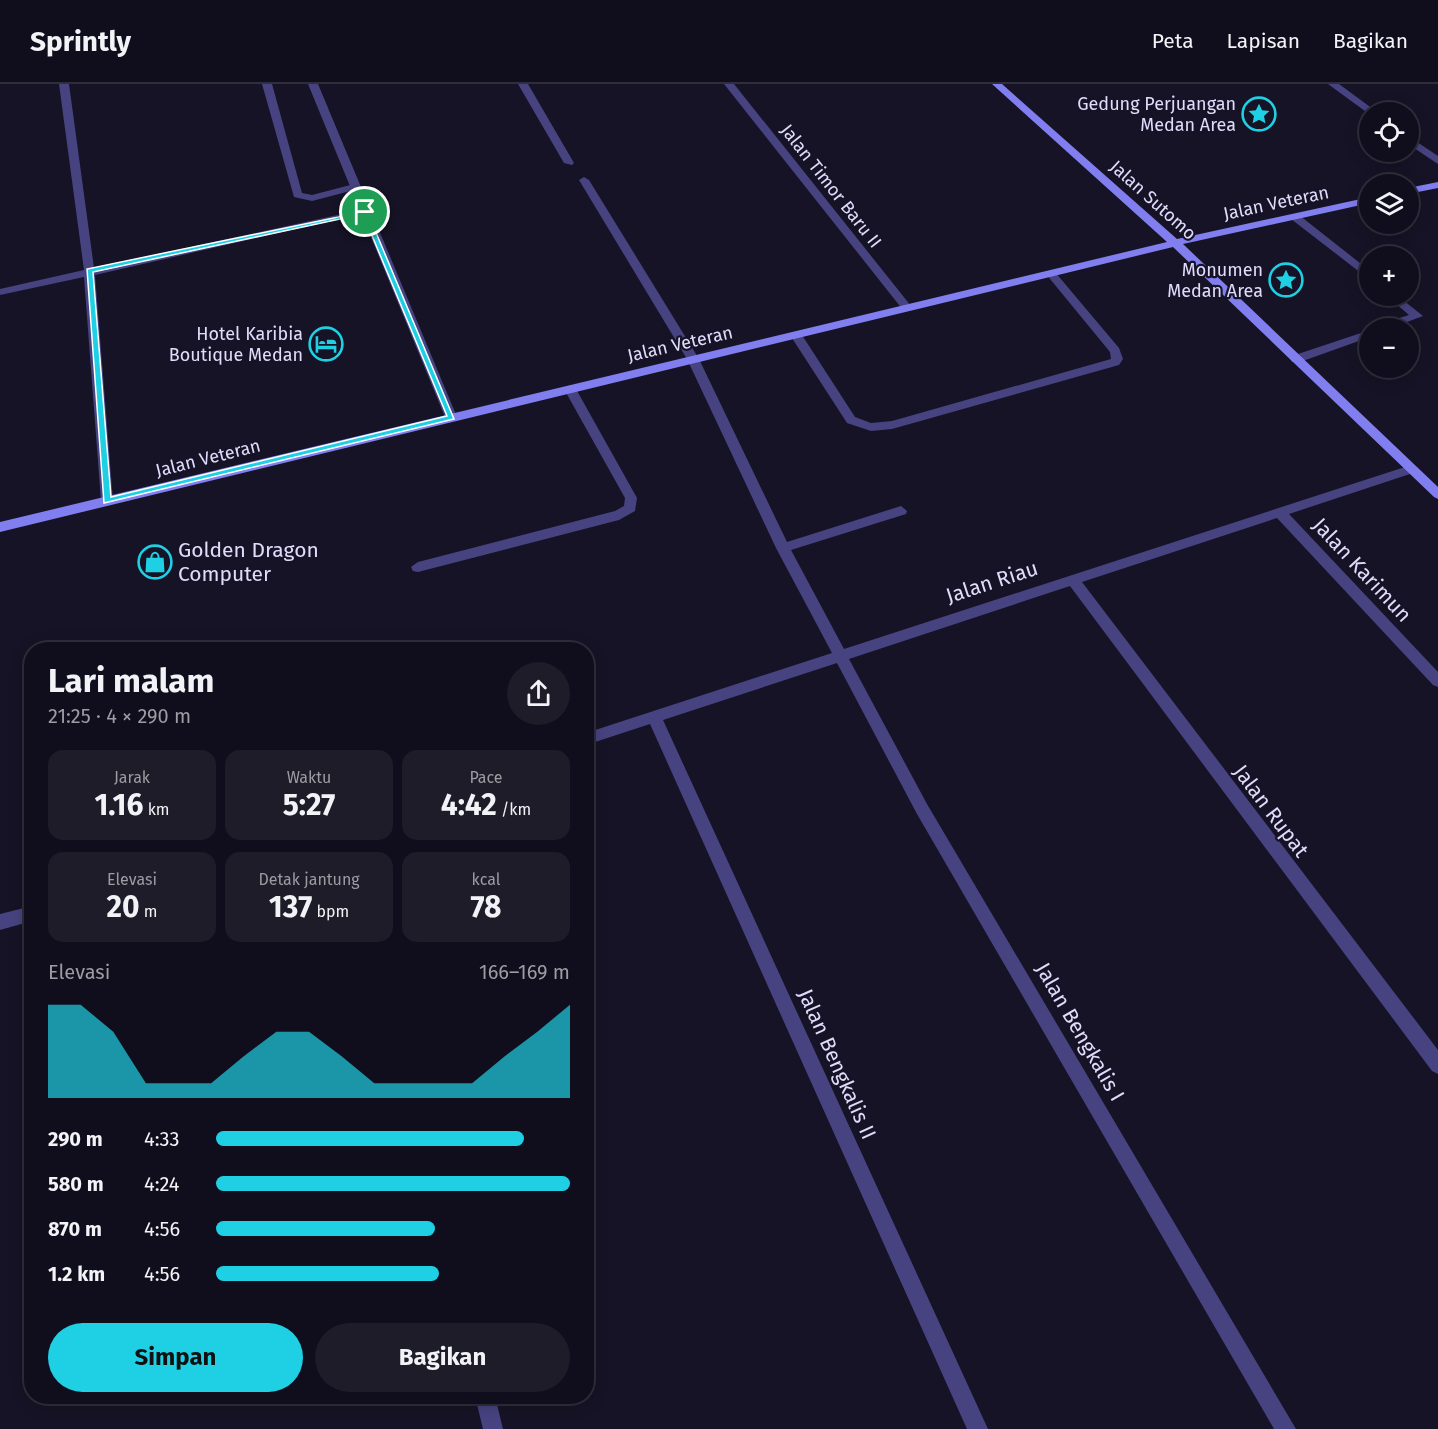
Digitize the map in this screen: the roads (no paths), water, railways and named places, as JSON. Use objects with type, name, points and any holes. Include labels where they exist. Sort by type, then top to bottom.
[{"type":"street","points":[[64,84],[89,271],[107,501]]},
{"type":"street","points":[[267,84],[298,195],[312,198],[354,187]]},
{"type":"street","points":[[313,84],[451,417]]},
{"type":"street","points":[[523,84],[569,163]]},
{"type":"street","name":"Jalan Timor Baru II","points":[[729,84],[907,308]]},
{"type":"street","name":"Jalan Sutomo","points":[[997,84],[1174,243],[1438,494]]},
{"type":"street","points":[[1333,84],[1359,103]]},
{"type":"street","points":[[1419,147],[1438,161]]},
{"type":"street","name":"Jalan Bengkalis I","points":[[584,180],[693,359],[783,548],[922,809],[1286,1429]]},
{"type":"street","points":[[1419,189],[1438,185]]},
{"type":"street","name":"Jalan Veteran","points":[[0,527],[1174,243],[1359,202]]},
{"type":"street","points":[[0,292],[365,212]]},
{"type":"street","points":[[1295,217],[1359,268]]},
{"type":"street","points":[[796,335],[851,420],[862,427],[877,429],[1115,362],[1117,359],[1115,351],[1051,274]]},
{"type":"street","points":[[1404,306],[1417,316],[1411,318]]},
{"type":"street","points":[[1296,359],[1359,337]]},
{"type":"street","points":[[418,567],[619,515],[630,508],[631,498],[570,389]]},
{"type":"street","name":"Jalan Riau","points":[[594,737],[1412,469]]},
{"type":"street","points":[[783,548],[901,511]]},
{"type":"street","name":"Jalan Karimun","points":[[1280,513],[1438,681]]},
{"type":"street","name":"Jalan Rupat","points":[[1073,580],[1438,1065]]},
{"type":"street","name":"Jalan Bengkalis II","points":[[654,717],[978,1429]]},
{"type":"street","points":[[0,922],[24,914]]},
{"type":"street","points":[[487,1404],[492,1429]]},
{"type":"place","name":"Gedung Perjuangan Medan Area","points":[[1259,114]]},
{"type":"place","name":"Monumen Medan Area","points":[[1286,280]]},
{"type":"place","name":"Hotel Karibia Boutique Medan","points":[[326,344]]},
{"type":"place","name":"Golden Dragon Computer","points":[[155,562]]}]
